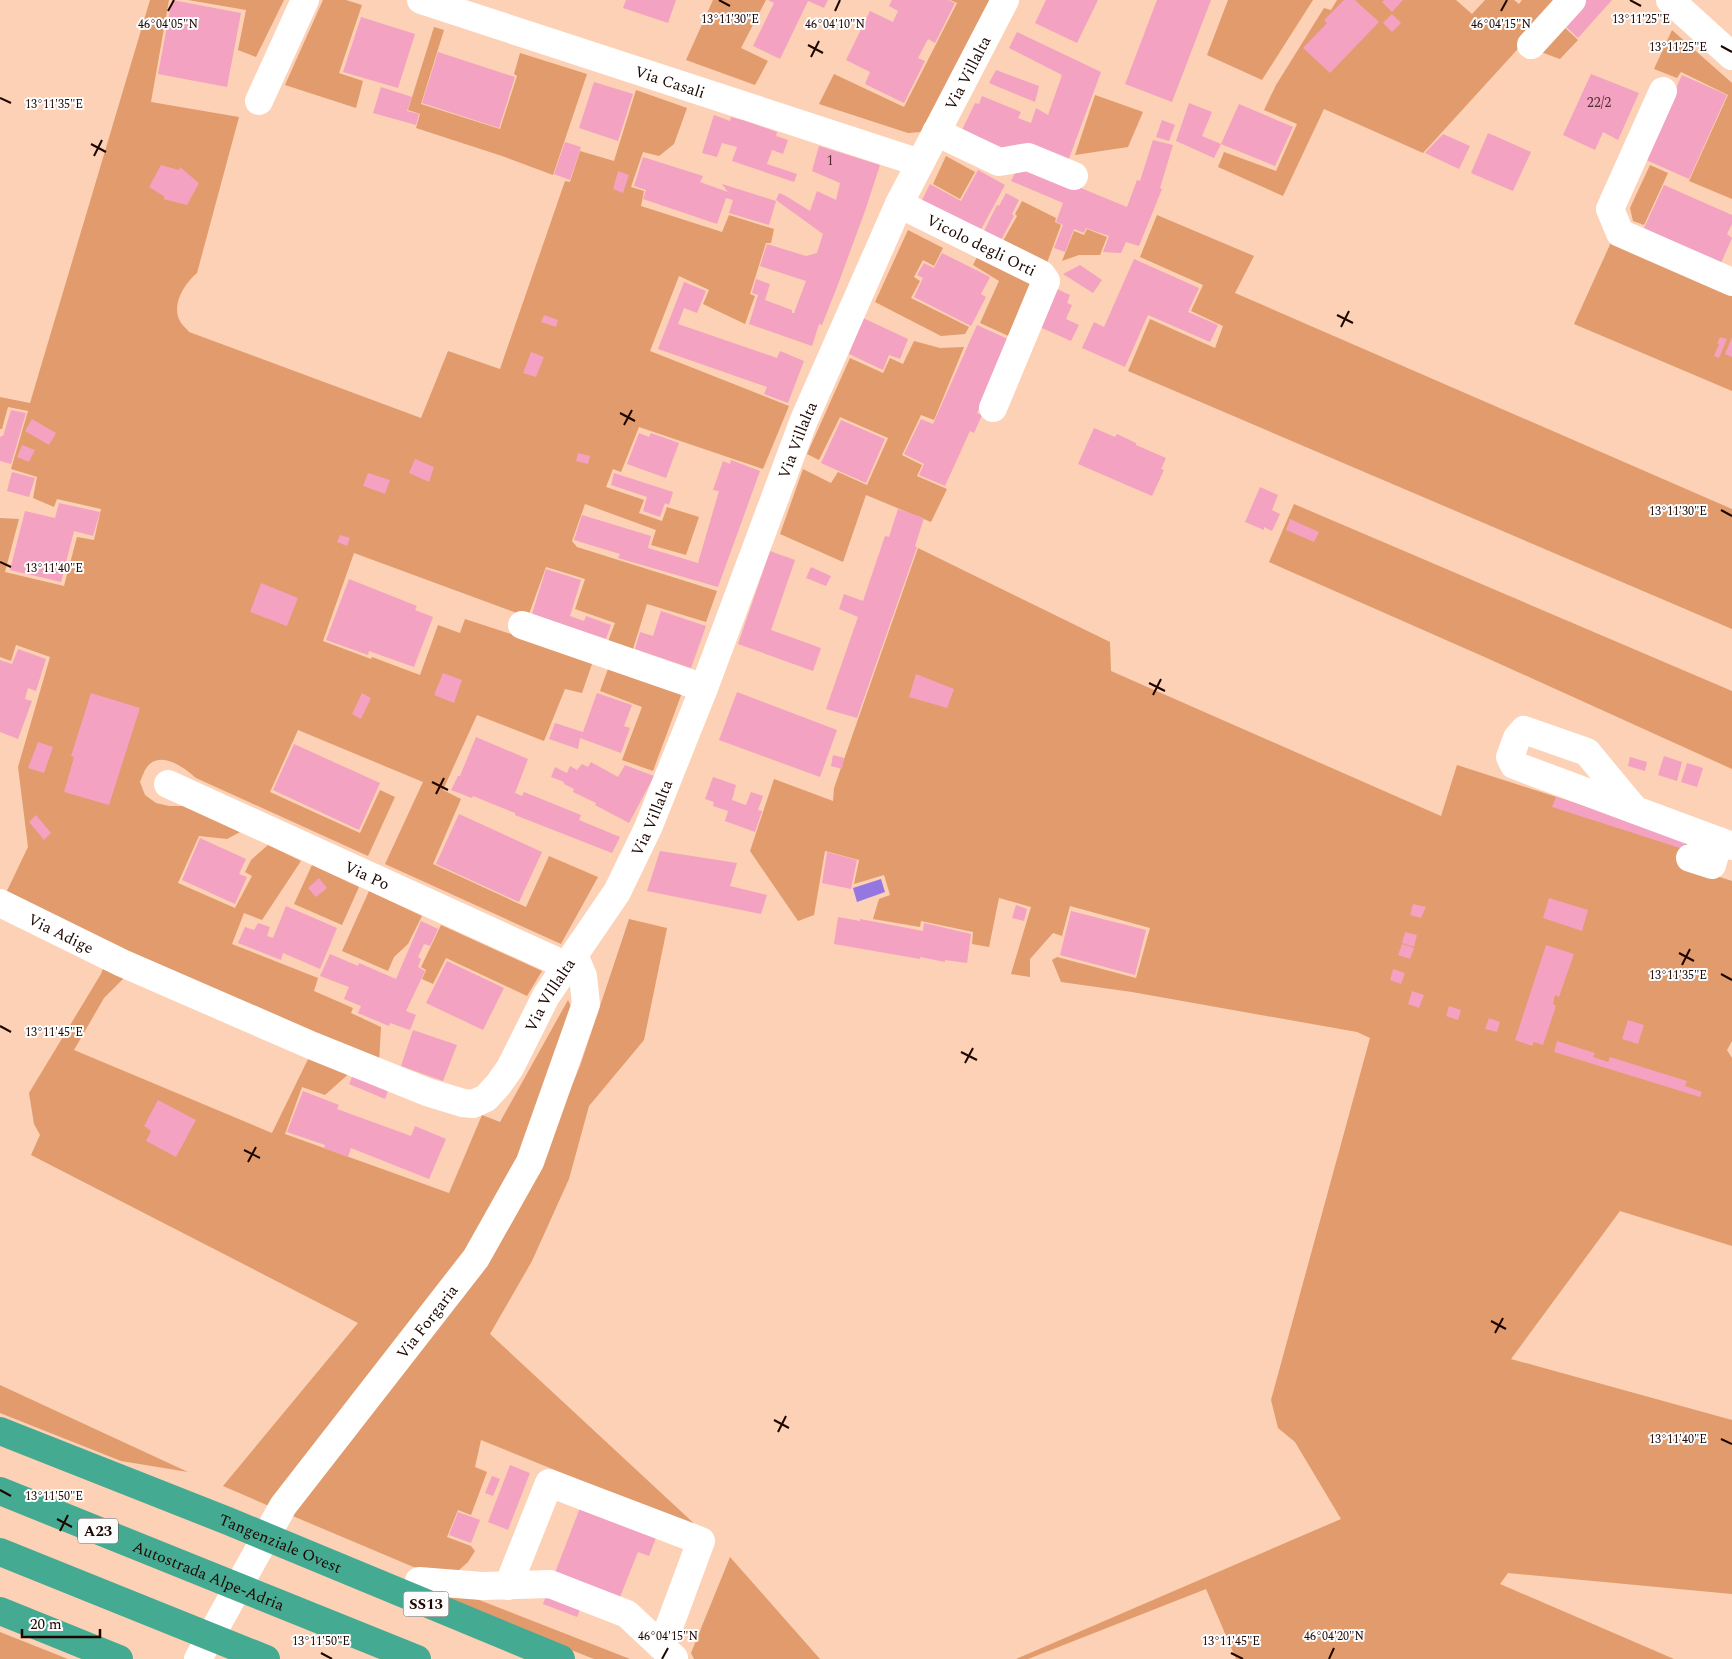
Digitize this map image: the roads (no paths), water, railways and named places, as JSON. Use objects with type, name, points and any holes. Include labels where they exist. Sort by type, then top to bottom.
[{"type":"highway","name":"Tangenziale Ovest","points":[[0,1431],[138,1486],[230,1516],[295,1542],[561,1659]]},
{"type":"highway","name":"Autostrada Alpe-Adria","points":[[0,1491],[417,1659]]},
{"type":"highway","points":[[295,1542],[404,1579],[419,1581]]},
{"type":"highway","points":[[0,1552],[255,1655]]},
{"type":"highway","points":[[0,1611],[119,1659]]},
{"type":"street","points":[[259,101],[305,0]]},
{"type":"street","name":"Via Casali","points":[[421,0],[920,163]]},
{"type":"street","name":"Via Villalta","points":[[617,892],[652,819],[704,688],[804,420],[899,204],[1005,0]]},
{"type":"street","points":[[1531,45],[1572,0]]},
{"type":"street","points":[[1670,0],[1732,56]]},
{"type":"street","points":[[1664,91],[1610,209],[1620,233],[1732,282]]},
{"type":"street","points":[[936,132],[999,162],[1028,157],[1074,176]]},
{"type":"street","name":"Vicolo degli Orti","points":[[899,204],[1049,271],[993,408]]},
{"type":"street","points":[[522,625],[704,688]]},
{"type":"street","name":"Via Po","points":[[168,784],[570,961]]},
{"type":"street","points":[[1635,810],[1726,844],[1712,865],[1690,858]]},
{"type":"street","name":"Via VIllalta","points":[[486,1098],[510,1068],[546,996],[617,892]]},
{"type":"street","name":"Via Adige","points":[[0,903],[122,963],[313,1046],[427,1092],[463,1103],[473,1104],[486,1098]]},
{"type":"street","name":"Via Forgaria","points":[[198,1659],[283,1506],[476,1258],[530,1162],[586,1004],[583,976],[570,961]]},
{"type":"street","points":[[419,1581],[482,1586],[508,1586],[550,1584],[627,1614],[668,1653],[701,1540],[550,1484],[508,1586]]}]
